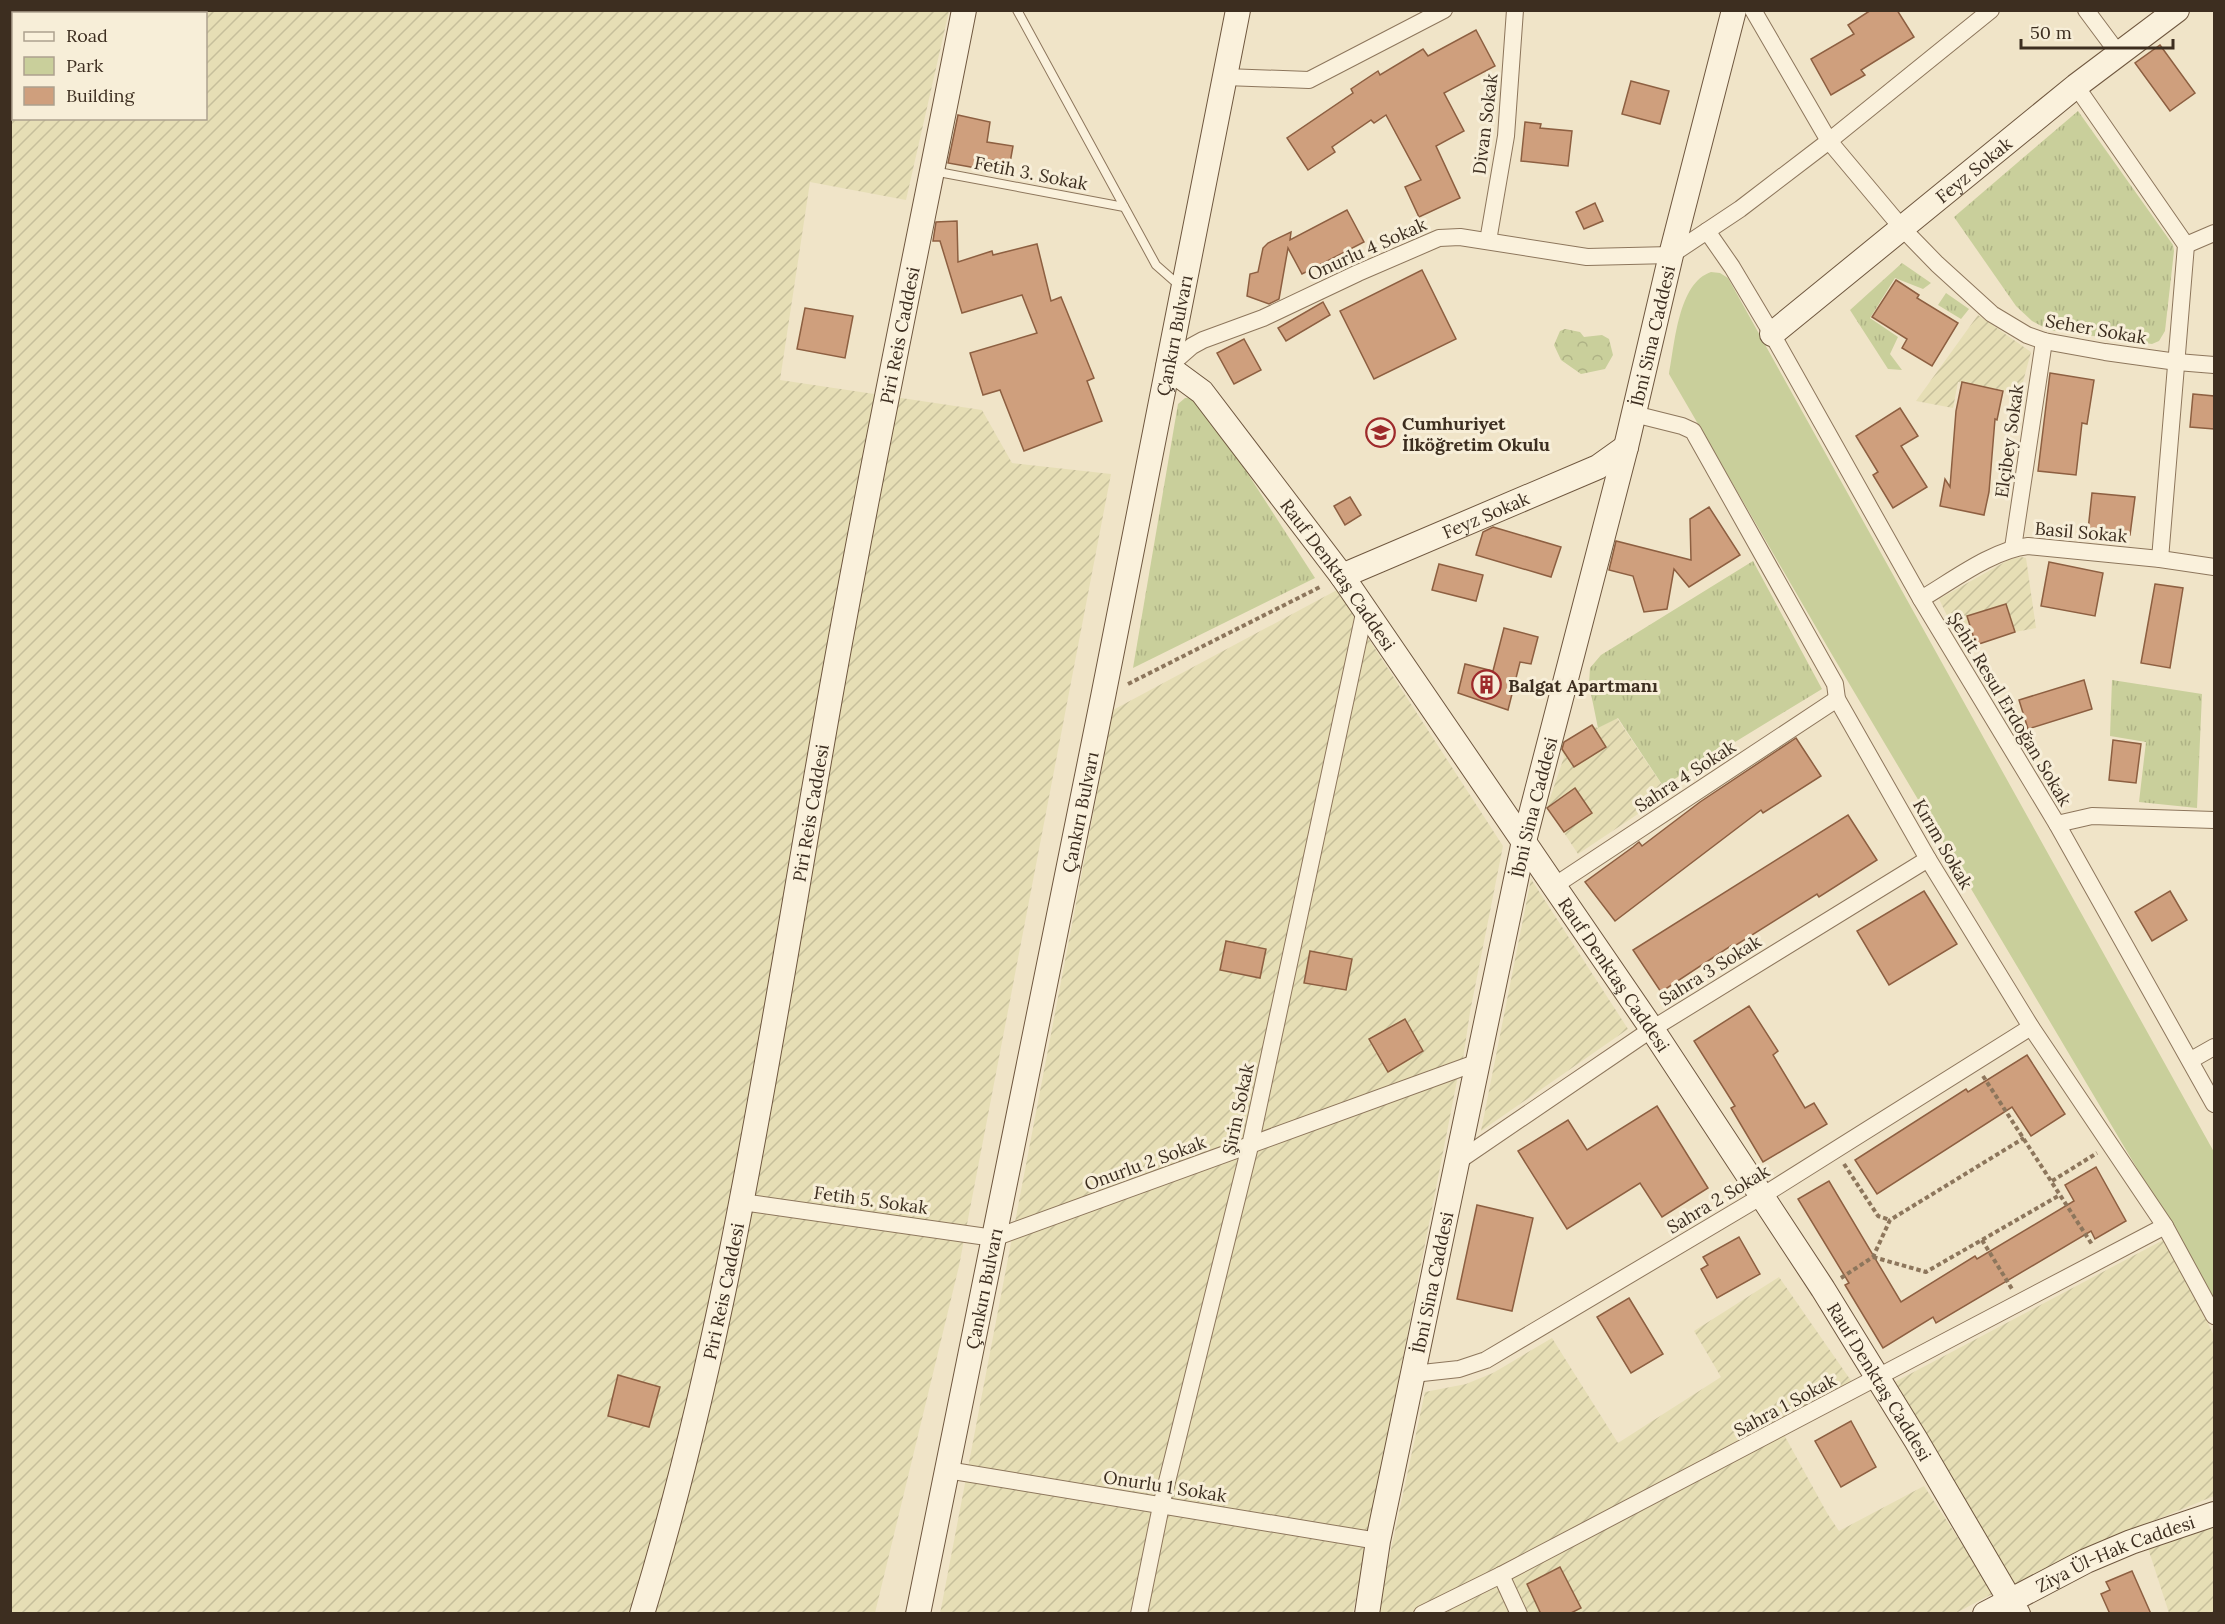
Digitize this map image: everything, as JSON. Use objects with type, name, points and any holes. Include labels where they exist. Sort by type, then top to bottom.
[{"type":"street","name":"Piri Reis Caddesi","points":[[642,1614],[665,1537],[685,1456],[742,1202],[836,659],[964,10]]},
{"type":"street","name":"Çankırı Bulvarı","points":[[918,1614],[1103,697],[1238,10]]},
{"type":"street","points":[[1225,77],[1309,80],[1444,10]]},
{"type":"street","name":"Divan Sokak","points":[[1488,241],[1506,136],[1515,10]]},
{"type":"street","name":"İbni Sina Caddesi","points":[[1367,1614],[1378,1541],[1524,841],[1626,447],[1671,255],[1734,10]]},
{"type":"street","name":"Seher Sokak","points":[[1753,10],[1829,141],[1902,228],[1975,300],[2010,325],[2027,335],[2044,341],[2104,352],[2214,365]]},
{"type":"street","points":[[1671,255],[1740,209],[1829,141],[1991,10]]},
{"type":"street","points":[[2086,10],[2118,53]]},
{"type":"street","name":"Feyz Sokak","points":[[1772,334],[2076,86],[2177,10]]},
{"type":"street","points":[[2076,86],[2186,245],[2160,559]]},
{"type":"street","name":"Şehit Resul Erdoğan Sokak","points":[[1707,231],[1732,267],[1772,334],[1921,599],[2057,824],[2214,1104]]},
{"type":"street","points":[[2186,245],[2214,233]]},
{"type":"street","name":"Onurlu 4 Sokak","points":[[1168,367],[1192,346],[1203,340],[1263,318],[1432,240],[1448,237],[1488,241],[1587,257],[1671,255]]},
{"type":"street","name":"Elçibey Sokak","points":[[2013,548],[2044,341]]},
{"type":"street","name":"Rauf Denktaş Caddesi","points":[[1168,367],[1202,392],[1342,576],[1524,841],[1652,1029],[1823,1289],[2015,1607]]},
{"type":"street","name":"Kırım Sokak","points":[[1634,414],[1693,431],[1835,684],[1837,699],[1928,859],[2031,1027],[2165,1226],[2214,1316]]},
{"type":"street","name":"Feyz Sokak","points":[[1342,576],[1598,466],[1626,447]]},
{"type":"street","name":"Basil Sokak","points":[[1921,599],[2013,548],[2038,546],[2214,567]]},
{"type":"street","name":"Şirin Sokak","points":[[1139,1614],[1161,1506],[1250,1146],[1365,609]]},
{"type":"street","name":"Sahra 4 Sokak","points":[[1554,886],[1837,699]]},
{"type":"street","points":[[2057,824],[2092,816],[2214,820]]},
{"type":"street","name":"Sahra 3 Sokak","points":[[1457,1162],[1652,1029],[1928,859]]},
{"type":"street","name":"Sahra 2 Sokak","points":[[1413,1374],[1459,1369],[1486,1360],[1762,1196],[2031,1027]]},
{"type":"street","points":[[2191,1060],[2214,1047]]},
{"type":"street","name":"Onurlu 2 Sokak","points":[[994,1238],[1478,1062]]},
{"type":"street","name":"Fetih 5. Sokak","points":[[742,1202],[994,1238]]},
{"type":"street","name":"Sahra 1 Sokak","points":[[1422,1614],[1501,1575],[2165,1226]]},
{"type":"street","name":"Onurlu 1 Sokak","points":[[947,1470],[1378,1541]]},
{"type":"street","name":"Ziya Ül-Hak Caddesi","points":[[1985,1614],[2015,1607],[2086,1561],[2131,1542],[2214,1514]]},
{"type":"street","points":[[1501,1575],[1519,1614]]},
{"type":"lane","points":[[1017,10],[1156,265],[1184,289]]},
{"type":"lane","name":"Fetih 3. Sokak","points":[[932,171],[1124,207]]},
{"type":"path","points":[[1103,697],[1342,576]]},
{"type":"path","points":[[1974,1062],[2102,1259]]},
{"type":"path","points":[[1823,1289],[1873,1257],[1890,1220],[2024,1138]]},
{"type":"path","points":[[2052,1181],[2110,1144]]},
{"type":"path","points":[[1834,1151],[1878,1216],[1890,1220]]},
{"type":"path","points":[[1873,1257],[1926,1272],[2060,1195]]},
{"type":"path","points":[[1982,1240],[2021,1302]]},
{"type":"shaded area","points":[[11,11],[949,11],[906,200],[810,182],[780,380],[982,410],[1012,463],[1111,474],[959,1266],[875,1613],[11,1614]]},
{"type":"shaded area","points":[[1978,315],[2031,352],[2020,393],[1958,382],[1953,408],[1916,401]]},
{"type":"shaded area","points":[[2026,558],[2036,628],[2015,632],[2005,604],[1967,616],[1969,623],[1953,628],[1939,599],[2010,559]]},
{"type":"shaded area","points":[[1337,590],[1503,846],[1353,1613],[940,1614],[1113,710]]},
{"type":"shaded area","points":[[1617,718],[1668,794],[1578,854],[1547,807],[1564,757],[1560,745],[1592,725],[1598,728]]},
{"type":"shaded area","points":[[1531,879],[1628,1029],[1481,1131]]},
{"type":"shaded area","points":[[2167,1238],[2214,1336],[2214,1496],[2124,1533],[2015,1586],[1893,1383]]},
{"type":"shaded area","points":[[1779,1277],[1854,1385],[1777,1422],[1839,1531],[1924,1486],[1994,1593],[1954,1614],[1377,1614],[1425,1392],[1466,1384],[1493,1373],[1552,1338],[1618,1443],[1721,1377],[1694,1331]]},
{"type":"shaded area","points":[[2214,1527],[2214,1613],[2169,1613],[2148,1548]]},
{"type":"green space","points":[[2078,111],[2173,245],[2165,331],[2159,341],[2152,344],[2049,330],[2032,321],[2016,306],[1954,217]]},
{"type":"green space","points":[[1902,263],[1931,283],[1923,289],[1895,278],[1870,318],[1898,337],[1890,354],[1902,370],[1888,369],[1850,310]]},
{"type":"green space","points":[[1711,272],[1720,273],[1728,278],[2214,1152],[2214,1298],[1831,653],[1669,374],[1676,331],[1685,301],[1691,288],[1700,278]]},
{"type":"green space","points":[[1946,293],[1969,309],[1961,319],[1938,305]]},
{"type":"green space","points":[[1565,329],[1580,332],[1584,337],[1602,335],[1609,339],[1613,355],[1605,369],[1581,374],[1561,360],[1554,345],[1560,331]]},
{"type":"green space","points":[[1185,398],[1199,398],[1315,578],[1133,668],[1178,404]]},
{"type":"green space","points":[[1753,561],[1822,689],[1663,786],[1618,718],[1598,728],[1589,684],[1590,668],[1601,655]]},
{"type":"green space","points":[[2112,680],[2202,694],[2197,808],[2139,802],[2146,742],[2110,736]]},
{"type":"building","points":[[1871,10],[1897,10],[1914,37],[1861,70],[1865,75],[1831,95],[1811,59],[1854,34],[1848,25]]},
{"type":"building","points":[[1476,30],[1495,66],[1444,93],[1464,131],[1436,146],[1460,198],[1419,217],[1405,187],[1421,180],[1386,115],[1374,123],[1371,120],[1332,147],[1335,152],[1308,170],[1287,138],[1353,93],[1351,89],[1378,71],[1380,75],[1423,49],[1428,56]]},
{"type":"building","points":[[2160,45],[2195,93],[2170,111],[2135,63]]},
{"type":"building","points":[[1631,81],[1669,91],[1660,124],[1622,114]]},
{"type":"building","points":[[958,115],[990,122],[987,142],[1013,146],[1010,163],[983,159],[982,169],[948,163]]},
{"type":"building","points":[[1525,122],[1541,124],[1540,128],[1572,131],[1568,166],[1521,161]]},
{"type":"building","points":[[1595,203],[1603,221],[1584,229],[1576,212]]},
{"type":"building","points":[[1347,210],[1364,242],[1302,274],[1288,248],[1279,299],[1269,304],[1247,296],[1250,274],[1258,272],[1263,248],[1268,243],[1291,232],[1290,240]]},
{"type":"building","points":[[957,221],[958,262],[992,251],[993,255],[1037,244],[1051,301],[1061,297],[1094,378],[1087,381],[1102,421],[1024,451],[1000,390],[983,395],[970,353],[1037,333],[1022,295],[962,313],[940,241],[933,241],[936,222]]},
{"type":"building","points":[[1422,270],[1456,339],[1374,379],[1340,311]]},
{"type":"building","points":[[1896,280],[1919,295],[1917,298],[1958,323],[1932,366],[1902,348],[1907,339],[1872,317]]},
{"type":"building","points":[[1323,302],[1330,315],[1286,341],[1278,328]]},
{"type":"building","points":[[805,308],[853,316],[845,358],[797,349]]},
{"type":"building","points":[[1244,339],[1261,370],[1234,384],[1217,353]]},
{"type":"building","points":[[2050,373],[2094,380],[2087,424],[2082,423],[2076,475],[2038,471]]},
{"type":"building","points":[[1962,382],[2003,391],[1997,420],[1995,419],[1989,492],[1984,515],[1940,506],[1945,479],[1950,487],[1956,411]]},
{"type":"building","points":[[2193,394],[2214,396],[2214,429],[2190,427]]},
{"type":"building","points":[[1900,408],[1918,436],[1901,446],[1927,487],[1893,508],[1873,475],[1878,472],[1856,436]]},
{"type":"building","points":[[2092,493],[2135,497],[2130,535],[2088,530]]},
{"type":"building","points":[[1350,497],[1361,515],[1345,525],[1334,506]]},
{"type":"building","points":[[1709,507],[1740,555],[1689,587],[1674,569],[1667,609],[1644,612],[1633,576],[1609,570],[1616,541],[1691,560],[1690,519]]},
{"type":"building","points":[[1493,527],[1561,547],[1551,577],[1476,555],[1483,532]]},
{"type":"building","points":[[2049,562],[2103,573],[2095,616],[2041,606]]},
{"type":"building","points":[[1439,564],[1483,575],[1476,601],[1432,590]]},
{"type":"building","points":[[2155,584],[2183,588],[2170,668],[2141,663]]},
{"type":"building","points":[[2006,604],[2015,632],[1976,645],[1967,616]]},
{"type":"building","points":[[1504,628],[1538,637],[1531,664],[1520,662],[1508,710],[1458,693],[1465,664],[1493,671]]},
{"type":"building","points":[[2084,680],[2092,709],[2028,729],[2019,700]]},
{"type":"building","points":[[1592,725],[1606,747],[1574,767],[1562,749],[1564,742]]},
{"type":"building","points":[[1796,738],[1821,776],[1763,813],[1761,810],[1615,921],[1585,882],[1639,842],[1642,846],[1700,802]]},
{"type":"building","points":[[2113,740],[2141,744],[2136,783],[2109,780]]},
{"type":"building","points":[[1575,788],[1592,813],[1564,832],[1547,808]]},
{"type":"building","points":[[1848,815],[1877,860],[1819,897],[1817,894],[1733,947],[1732,945],[1661,992],[1633,950]]},
{"type":"building","points":[[1924,891],[1957,944],[1889,985],[1857,931]]},
{"type":"building","points":[[2170,891],[2187,920],[2152,941],[2135,912]]},
{"type":"building","points":[[1226,941],[1266,949],[1260,978],[1220,970]]},
{"type":"building","points":[[1310,951],[1352,959],[1346,990],[1304,983]]},
{"type":"building","points":[[1749,1006],[1778,1051],[1773,1055],[1805,1108],[1814,1103],[1827,1124],[1763,1162],[1731,1108],[1735,1106],[1694,1041]]},
{"type":"building","points":[[1405,1019],[1423,1051],[1388,1072],[1369,1039]]},
{"type":"building","points":[[2027,1055],[2065,1114],[2031,1136],[2012,1107],[1877,1194],[1855,1160],[1966,1089],[1968,1092]]},
{"type":"building","points":[[1657,1106],[1708,1188],[1662,1217],[1640,1183],[1567,1229],[1518,1151],[1568,1120],[1587,1150]]},
{"type":"building","points":[[2096,1167],[2126,1221],[2095,1239],[2091,1231],[1936,1323],[1933,1317],[1883,1348],[1845,1285],[1849,1283],[1798,1199],[1829,1181],[1901,1302],[1975,1256],[1977,1259],[2074,1201],[2065,1185]]},
{"type":"building","points":[[1477,1205],[1533,1218],[1512,1311],[1457,1299]]},
{"type":"building","points":[[1739,1237],[1760,1274],[1717,1298],[1701,1269],[1708,1265],[1703,1257]]},
{"type":"building","points":[[1629,1298],[1663,1354],[1631,1373],[1597,1317]]},
{"type":"building","points":[[618,1375],[660,1387],[649,1427],[608,1416]]},
{"type":"building","points":[[1851,1421],[1876,1467],[1841,1487],[1815,1441]]},
{"type":"building","points":[[1560,1567],[1581,1608],[1569,1614],[1541,1614],[1527,1584]]},
{"type":"building","points":[[2132,1571],[2151,1614],[2110,1614],[2101,1594],[2110,1590],[2106,1582]]},
{"type":"place","name":"Cumhuriyet İlköğretim Okulu","points":[[1381,433]]},
{"type":"place","name":"Balgat Apartmanı","points":[[1487,685]]}]
